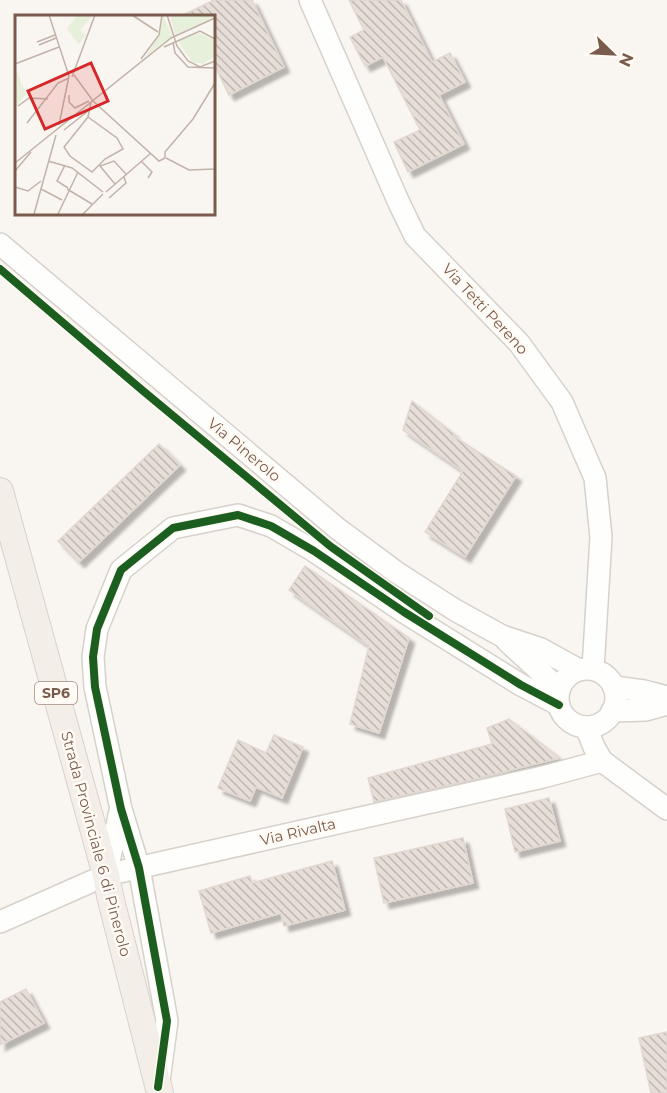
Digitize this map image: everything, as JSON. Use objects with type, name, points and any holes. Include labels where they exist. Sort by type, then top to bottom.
[{"type":"main road","name":"Strada Provinciale 6 di Pinerolo","points":[[0,491],[106,874],[159,1090]]},
{"type":"street","name":"Via Tetti Pereno","points":[[310,0],[415,236],[519,343],[562,402],[594,478],[602,537],[586,670]]},
{"type":"street","name":"Via Pinerolo","points":[[0,244],[338,529],[396,572],[455,610],[502,636],[541,649],[586,670]]},
{"type":"street","points":[[159,1090],[167,1021],[139,868],[121,809],[94,687],[93,657],[97,629],[121,570],[173,528],[238,515],[271,526],[314,551],[404,612],[521,685],[559,697]]},
{"type":"street","name":"Via Pinerolo","points":[[502,636],[559,697]]},
{"type":"street","points":[[667,704],[646,710],[600,720],[576,725],[561,712],[559,697],[563,681],[570,674],[586,670],[602,673],[609,679],[614,687],[615,704],[600,720],[594,747],[602,761],[667,809]]},
{"type":"street","points":[[614,687],[644,691],[667,698]]},
{"type":"street","points":[[600,720],[620,773]]},
{"type":"street","name":"Via Rivalta","points":[[0,922],[106,874],[543,777],[602,761]]},
{"type":"street","points":[[106,874],[121,809]]},
{"type":"building","points":[[214,0],[252,0],[284,67],[229,95],[214,64],[214,15],[183,15]]},
{"type":"building","points":[[349,0],[401,0],[432,62],[450,53],[465,82],[439,95],[464,144],[408,172],[394,142],[420,130],[383,57],[365,66],[350,37],[364,30]]},
{"type":"building","points":[[412,401],[454,434],[453,436],[516,476],[465,557],[425,532],[463,471],[403,430]]},
{"type":"building","points":[[159,444],[180,465],[79,562],[58,541]]},
{"type":"building","points":[[305,566],[409,638],[379,733],[350,724],[369,646],[289,590]]},
{"type":"building","points":[[509,719],[560,758],[374,802],[368,778],[492,744],[487,728]]},
{"type":"building","points":[[274,735],[303,747],[282,798],[256,787],[250,801],[218,788],[238,740],[266,753]]},
{"type":"building","points":[[549,798],[560,841],[515,852],[505,809]]},
{"type":"building","points":[[463,838],[473,883],[384,903],[374,858]]},
{"type":"building","points":[[332,861],[345,910],[284,926],[281,913],[211,933],[199,891],[250,876],[252,883]]},
{"type":"building","points":[[26,989],[44,1023],[0,1045],[0,1002]]},
{"type":"building","points":[[667,1032],[667,1093],[651,1093],[639,1038]]},
{"type":"cycle path","points":[[0,269],[330,546],[429,616]]},
{"type":"cycle path","points":[[158,1087],[167,1021],[139,868],[121,809],[95,687],[93,657],[97,629],[121,570],[173,528],[238,515],[271,526],[314,551],[404,612],[521,685],[559,705]]}]
